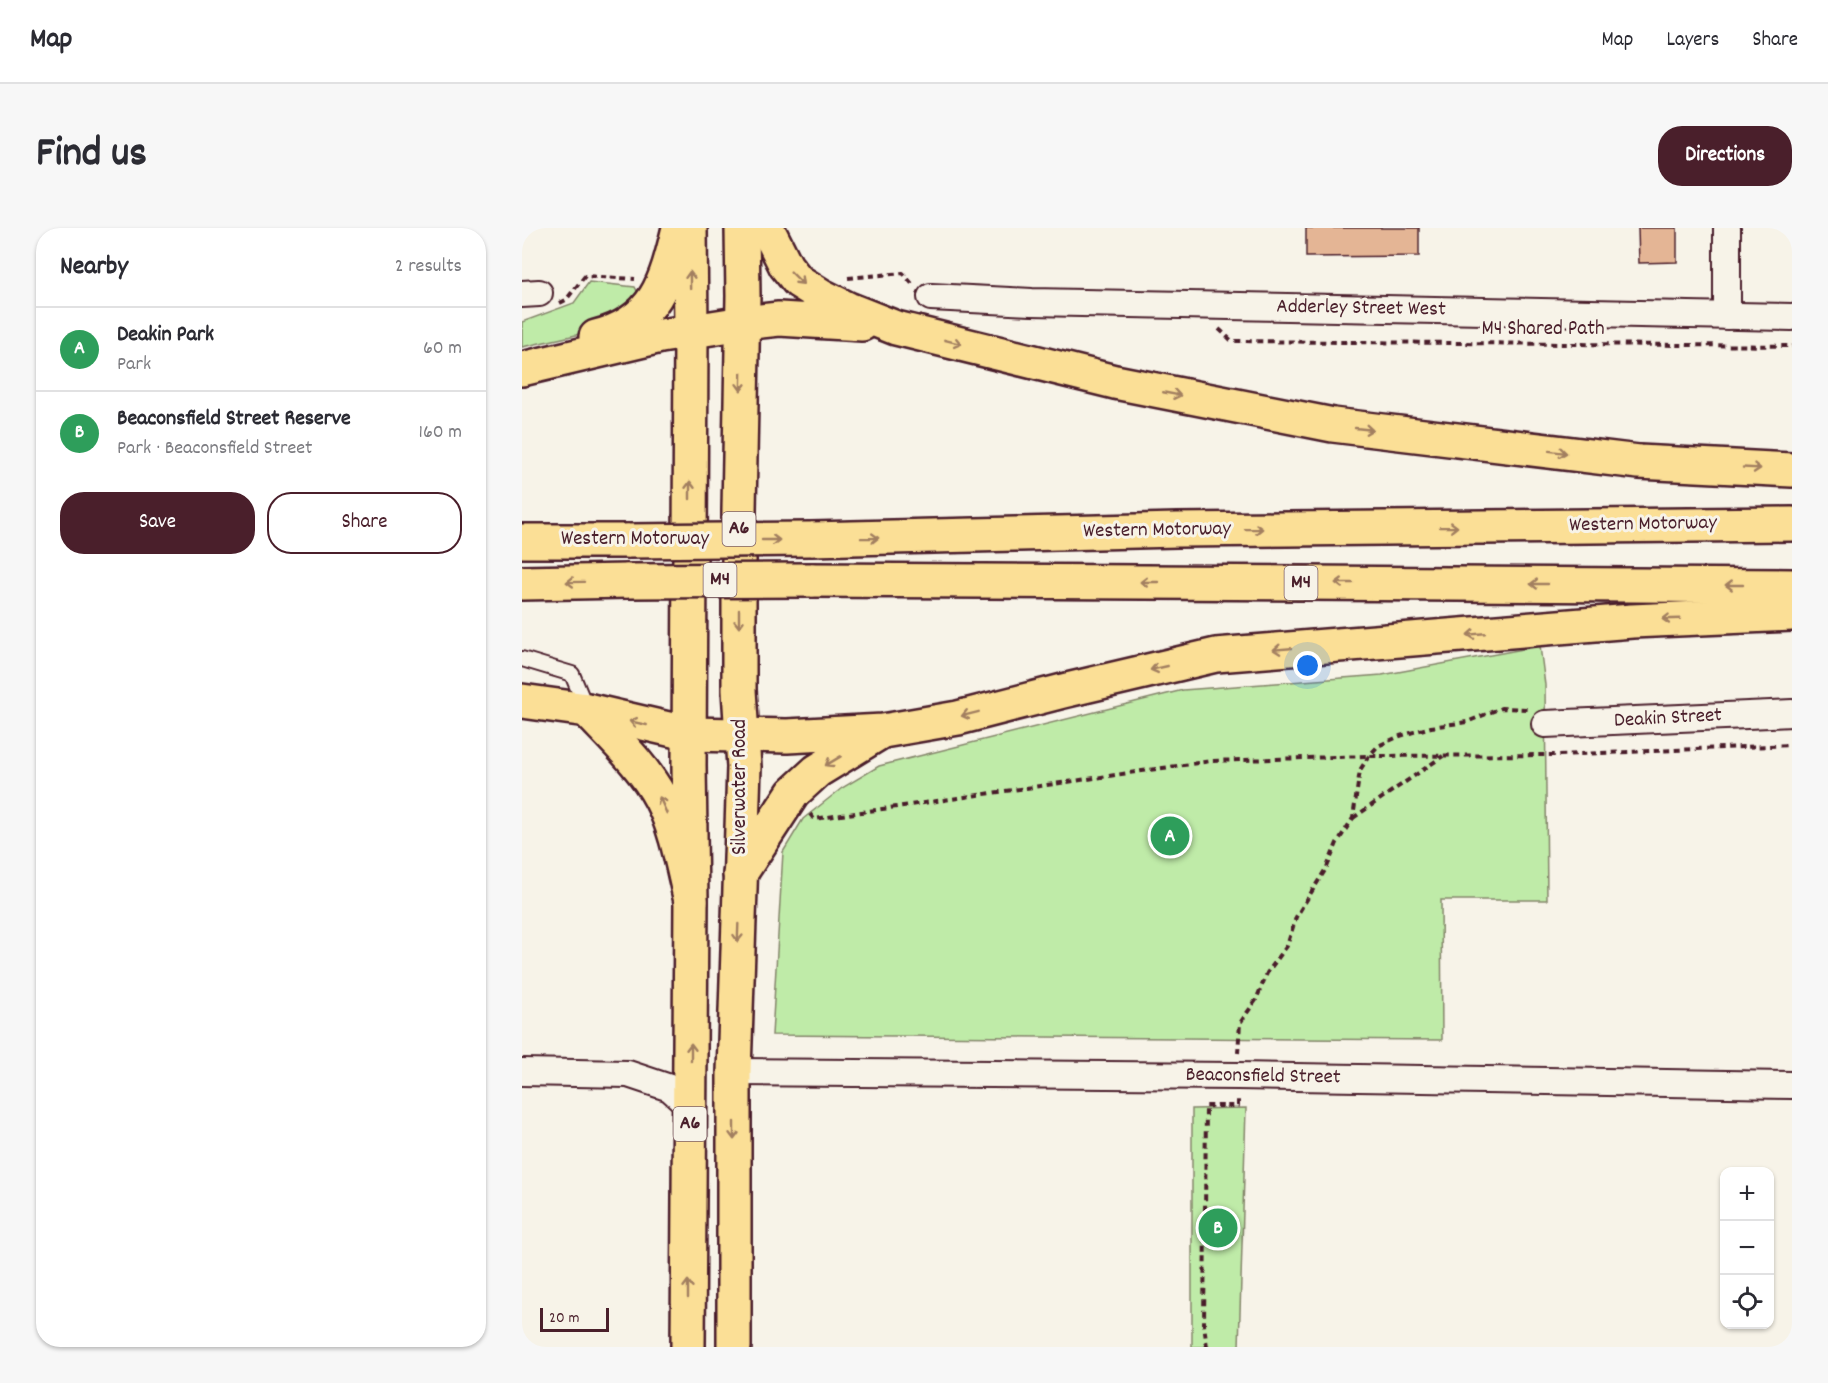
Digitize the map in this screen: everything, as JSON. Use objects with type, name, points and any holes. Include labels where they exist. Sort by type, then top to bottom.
[{"type":"highway","points":[[522,356],[607,334],[620,329],[638,317],[653,302],[664,279],[679,228]]},
{"type":"highway","name":"A6","points":[[688,1347],[692,901],[690,228]]},
{"type":"highway","name":"Silverwater Road","points":[[734,1347],[734,1072],[744,767],[740,690],[739,534],[742,228]]},
{"type":"highway","points":[[767,228],[786,266],[798,280],[822,297],[848,309],[896,328],[1115,382],[1333,425],[1639,462],[1792,470]]},
{"type":"highway","points":[[522,369],[650,338],[742,323],[779,319],[819,320],[896,328]]},
{"type":"highway","name":"Western Motorway","points":[[522,541],[811,539],[1178,530],[1792,524]]},
{"type":"highway","name":"Western Motorway","points":[[522,583],[628,580],[811,580],[1792,586]]},
{"type":"highway","points":[[522,701],[587,710],[690,734],[787,736],[883,731],[958,718],[1216,655],[1632,621],[1792,614]]},
{"type":"highway","points":[[587,710],[640,768],[662,802],[674,833],[692,901]]},
{"type":"highway","points":[[740,874],[793,793],[818,771],[883,731]]},
{"type":"street","points":[[1727,228],[1727,316]]},
{"type":"street","name":"Adderley Street West","points":[[931,297],[1044,303],[1792,316]]},
{"type":"street","name":"Deakin Street","points":[[1545,724],[1792,713]]},
{"type":"street","points":[[522,1072],[628,1074],[670,1088],[690,1106]]},
{"type":"street","name":"Beaconsfield Street","points":[[734,1072],[1214,1076],[1792,1085]]},
{"type":"lane","points":[[522,659],[572,674],[587,710]]},
{"type":"path","points":[[836,279],[903,273],[916,288],[931,297]]},
{"type":"path","points":[[574,289],[585,276],[637,280],[640,287]]},
{"type":"path","name":"M4 Shared Path","points":[[1225,335],[1232,341],[1292,343],[1792,346]]},
{"type":"path","points":[[1353,818],[1360,771],[1378,746],[1400,736],[1431,727],[1467,722],[1501,708],[1529,709],[1545,724]]},
{"type":"path","points":[[814,819],[1211,761],[1369,756],[1557,754],[1792,745]]},
{"type":"path","points":[[1238,1043],[1240,1023],[1256,1000],[1267,973],[1287,946],[1296,917],[1327,867],[1337,843],[1353,818],[1444,755]]},
{"type":"path","points":[[1207,1347],[1204,1325],[1206,1106],[1238,1106]]},
{"type":"green space","points":[[589,282],[635,287],[641,299],[603,326],[576,335],[522,347],[522,322],[574,303]]},
{"type":"green space","points":[[1540,646],[1545,685],[1547,900],[1441,900],[1442,1040],[772,1035],[783,852],[803,819],[842,788],[879,766],[1183,690],[1382,675]]},
{"type":"green space","points":[[1246,1108],[1239,1347],[1192,1347],[1192,1109]]},
{"type":"building","points":[[1306,228],[1419,228],[1419,256],[1306,257]]},
{"type":"building","points":[[1638,228],[1677,228],[1677,262],[1639,263]]},
{"type":"place","name":"Deakin Park","points":[[1170,836]]},
{"type":"place","name":"Beaconsfield Street Reserve","points":[[1218,1228]]}]
